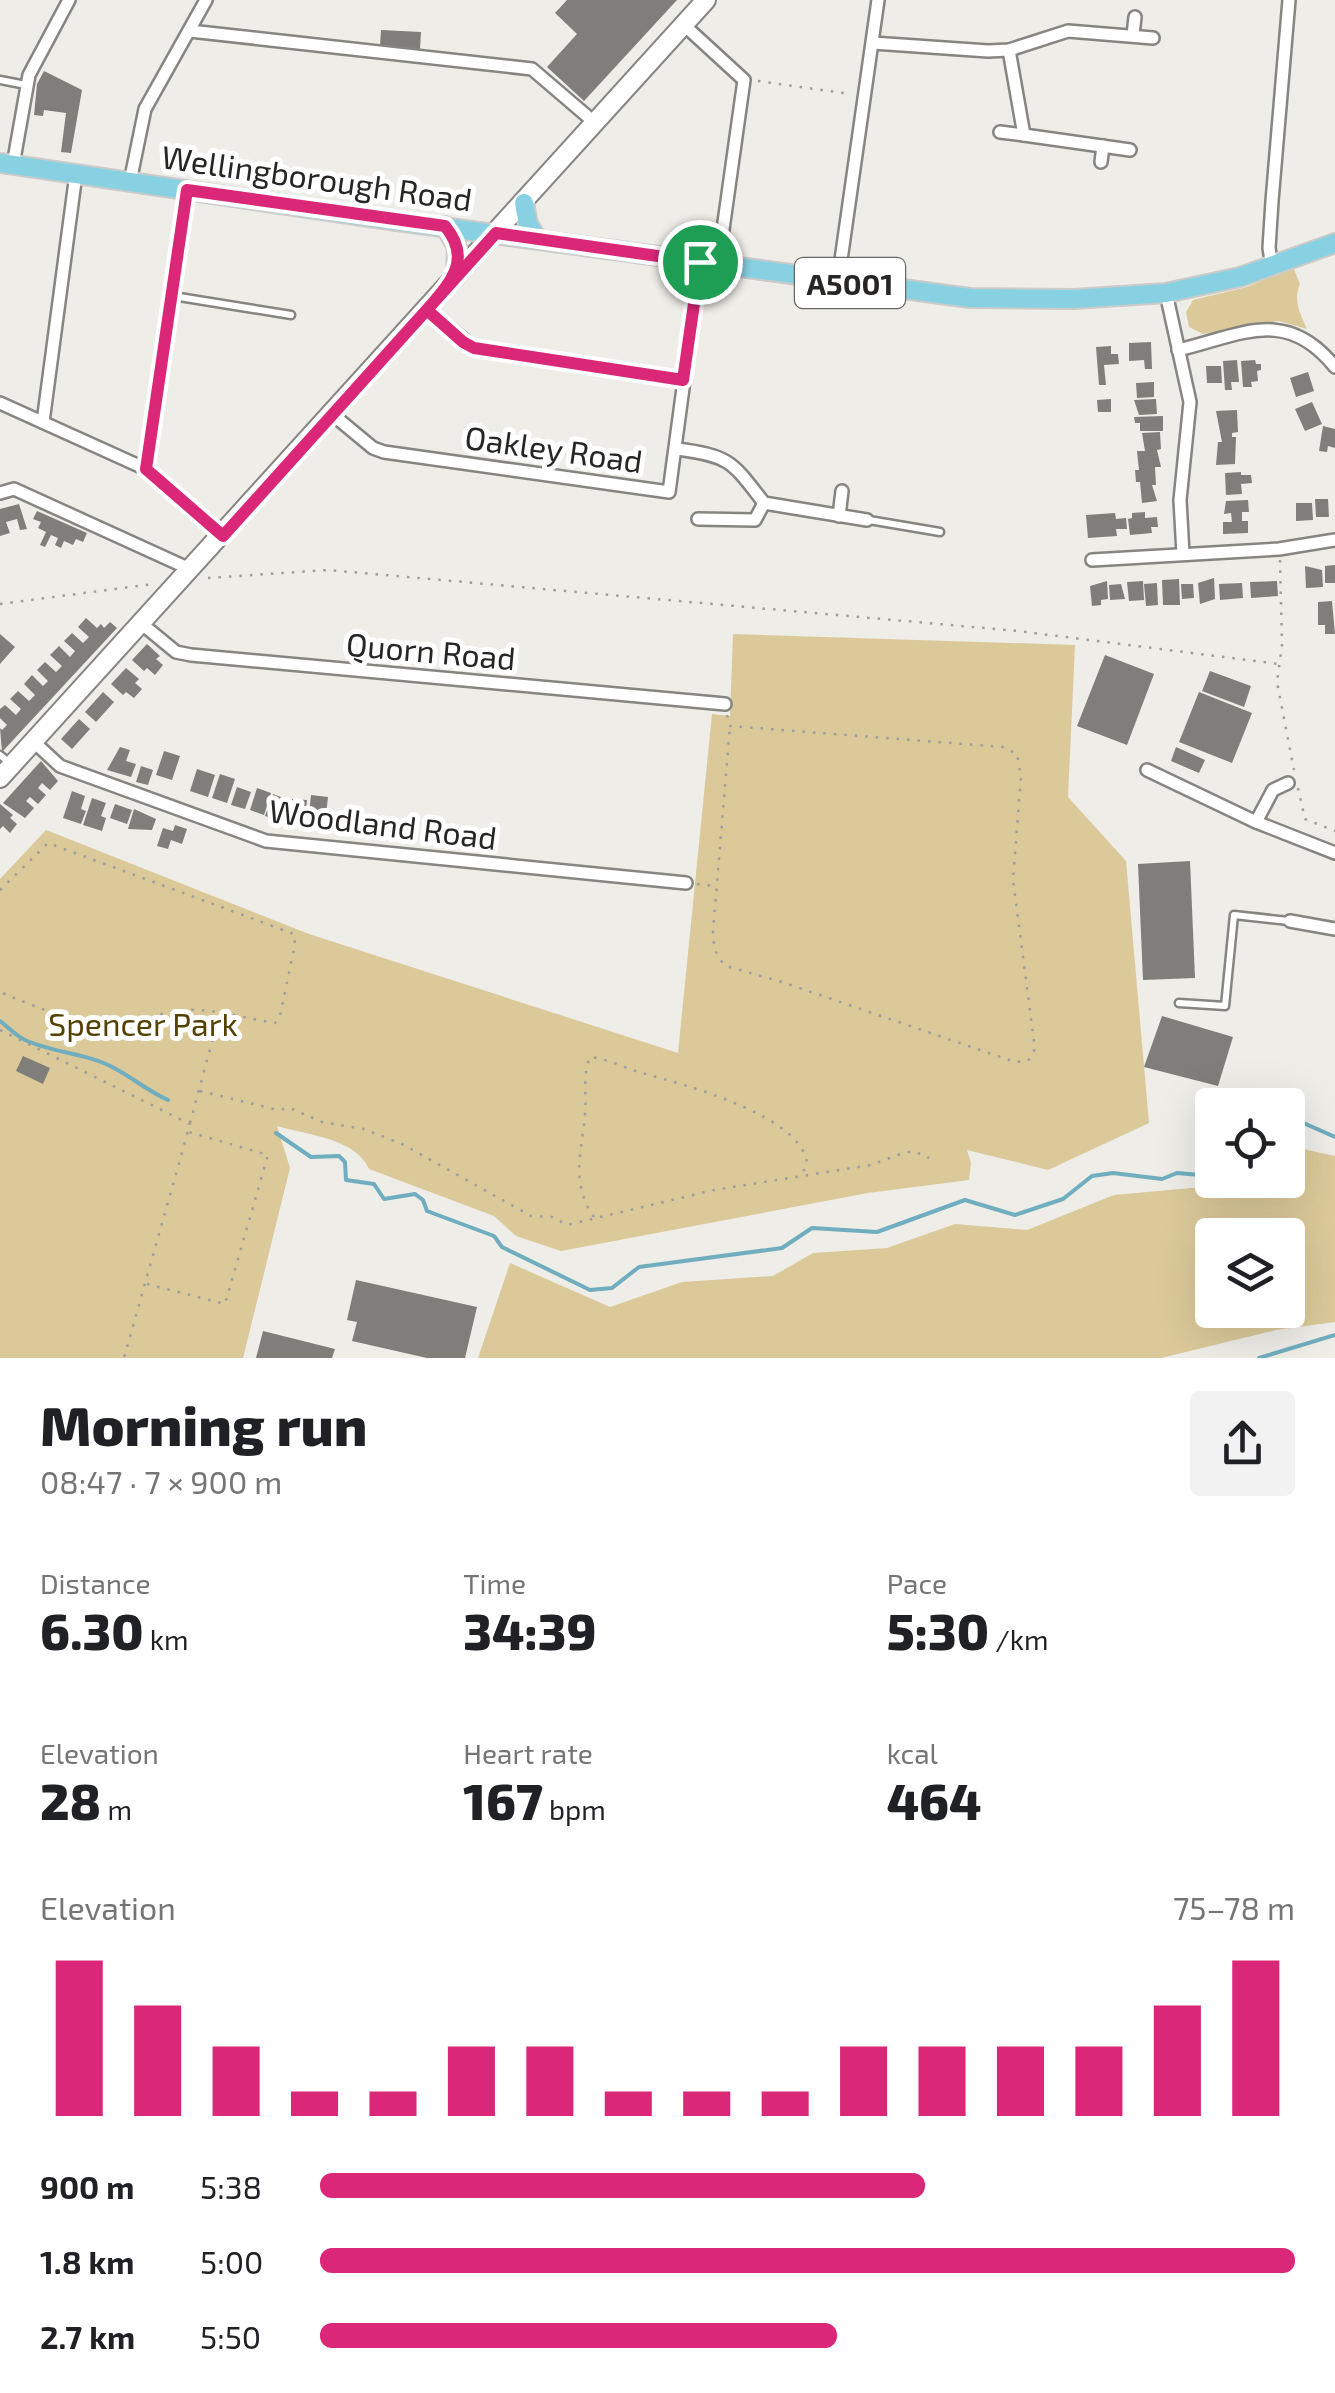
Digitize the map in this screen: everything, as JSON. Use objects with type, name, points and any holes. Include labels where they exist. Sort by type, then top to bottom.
[{"type":"main road","points":[[4,766],[34,742],[142,624],[200,574],[223,536],[706,0]]},
{"type":"main road","name":"Wellingborough Road","points":[[7,164],[838,282],[1005,300],[1166,292],[1219,283],[1335,243]]},
{"type":"main road","points":[[524,202],[528,224],[537,239]]},
{"type":"main road","points":[[445,226],[457,246],[456,277]]},
{"type":"street","points":[[7,164],[29,76],[69,0]]},
{"type":"street","points":[[130,182],[145,109],[206,0]]},
{"type":"street","points":[[838,282],[878,0]]},
{"type":"street","points":[[1272,266],[1272,201],[1289,0]]},
{"type":"street","points":[[1133,35],[1135,17]]},
{"type":"street","points":[[684,25],[744,80]]},
{"type":"street","points":[[190,31],[532,69],[594,122]]},
{"type":"street","points":[[873,43],[988,52],[1009,50],[1068,31],[1153,38]]},
{"type":"street","points":[[1009,50],[1024,135]]},
{"type":"street","name":"Oakley Road","points":[[332,414],[384,452],[669,492],[683,380],[744,80]]},
{"type":"street","points":[[1000,132],[1130,150]]},
{"type":"street","points":[[1101,162],[1103,146]]},
{"type":"street","points":[[43,422],[76,174]]},
{"type":"street","points":[[146,469],[187,190]]},
{"type":"street","points":[[1166,292],[1190,402],[1180,500],[1183,554]]},
{"type":"street","points":[[427,310],[474,348],[683,380]]},
{"type":"street","points":[[1178,350],[1278,328],[1298,335],[1334,363]]},
{"type":"street","points":[[0,402],[146,469],[223,536]]},
{"type":"street","points":[[676,450],[724,458],[764,504],[868,520]]},
{"type":"street","points":[[0,493],[14,489],[200,574]]},
{"type":"street","points":[[839,516],[842,491]]},
{"type":"street","points":[[698,519],[755,520],[764,504]]},
{"type":"street","points":[[1092,560],[1279,549],[1335,540]]},
{"type":"street","name":"Quorn Road","points":[[142,624],[176,652],[191,655],[725,704]]},
{"type":"street","name":"Woodland Road","points":[[34,742],[60,766],[266,841],[686,883]]},
{"type":"street","points":[[1147,770],[1256,822],[1334,850]]},
{"type":"street","points":[[1256,822],[1273,790],[1288,783]]},
{"type":"street","points":[[1290,921],[1335,929]]},
{"type":"lane","points":[[0,80],[28,85]]},
{"type":"lane","points":[[172,296],[291,315]]},
{"type":"lane","points":[[868,520],[940,532]]},
{"type":"lane","points":[[1179,1003],[1225,1006],[1234,915],[1290,921]]},
{"type":"path","points":[[744,80],[866,96]]},
{"type":"path","points":[[1279,549],[1282,621],[1277,682],[1304,819],[1335,831]]},
{"type":"path","points":[[200,574],[328,570],[1018,631],[1279,664]]},
{"type":"path","points":[[0,604],[154,584]]},
{"type":"path","points":[[725,704],[730,726],[715,886],[714,950],[726,966],[812,991],[1014,1062],[1022,1064],[1033,1056],[1013,880],[1022,776],[1018,754],[1003,747],[730,726]]},
{"type":"path","points":[[0,890],[48,843],[294,934],[284,999],[275,1024],[180,1008],[159,1016],[149,1025],[109,1025],[66,1019],[0,992]]},
{"type":"path","points":[[686,883],[715,886]]},
{"type":"path","points":[[124,1358],[200,1090],[213,1038],[211,1013]]},
{"type":"path","points":[[0,1030],[190,1124]]},
{"type":"path","points":[[595,1218],[586,1205],[578,1174],[585,1074],[590,1058],[729,1098],[797,1140],[807,1163],[800,1178]]},
{"type":"path","points":[[200,1090],[278,1110],[290,1108],[322,1122],[364,1129],[402,1144],[531,1216],[552,1217],[567,1225],[701,1192],[871,1165],[906,1152],[930,1158]]},
{"type":"path","points":[[146,1284],[224,1304],[268,1155],[188,1132]]},
{"type":"green space","points":[[1293,267],[1300,284],[1298,307],[1307,329],[1279,321],[1203,334],[1189,327],[1186,312],[1193,300],[1247,287]]},
{"type":"green space","name":"Spencer Park","points":[[733,634],[1075,645],[1068,797],[1126,861],[1149,1123],[1048,1170],[967,1150],[971,1163],[969,1180],[868,1193],[561,1251],[516,1236],[494,1216],[369,1169],[353,1150],[342,1144],[277,1126],[290,1168],[243,1358],[0,1358],[0,879],[46,830],[309,934],[678,1053],[712,714],[730,716]]},
{"type":"green space","points":[[1305,1149],[1335,1156],[1335,1322],[1305,1326],[1305,1218],[1195,1218],[1195,1328],[1291,1328],[1161,1358],[478,1358],[510,1263],[610,1307],[682,1282],[773,1276],[813,1253],[887,1248],[955,1224],[1027,1230],[1114,1195],[1195,1188],[1195,1198],[1305,1198]]},
{"type":"building","points":[[567,0],[677,0],[584,101],[547,67],[577,34],[555,13]]},
{"type":"building","points":[[381,30],[421,32],[420,49],[380,46]]},
{"type":"building","points":[[44,71],[82,90],[71,153],[61,152],[66,113],[44,110],[43,116],[34,115],[37,84]]},
{"type":"building","points":[[1151,342],[1152,369],[1145,369],[1144,360],[1129,361],[1129,343]]},
{"type":"building","points":[[1111,346],[1111,354],[1118,354],[1119,364],[1104,365],[1106,385],[1099,385],[1096,347]]},
{"type":"building","points":[[1237,360],[1239,382],[1231,382],[1232,390],[1225,390],[1223,361]]},
{"type":"building","points":[[1255,360],[1261,364],[1258,381],[1251,382],[1252,387],[1243,387],[1241,361]]},
{"type":"building","points":[[1206,366],[1221,366],[1222,383],[1207,383]]},
{"type":"building","points":[[1308,372],[1314,391],[1296,397],[1290,378]]},
{"type":"building","points":[[1154,382],[1154,397],[1137,398],[1136,383]]},
{"type":"building","points":[[1111,399],[1111,412],[1098,412],[1097,400]]},
{"type":"building","points":[[1156,399],[1157,414],[1139,415],[1134,400]]},
{"type":"building","points":[[1312,402],[1322,424],[1305,431],[1295,409]]},
{"type":"building","points":[[1237,410],[1238,432],[1232,433],[1236,437],[1235,464],[1216,465],[1218,442],[1222,442],[1216,411]]},
{"type":"building","points":[[1163,416],[1163,431],[1140,431],[1140,423],[1135,423],[1134,417]]},
{"type":"building","points":[[1323,426],[1335,429],[1335,448],[1328,446],[1327,452],[1319,451]]},
{"type":"building","points":[[1160,432],[1161,449],[1157,450],[1161,467],[1155,467],[1156,485],[1152,485],[1157,501],[1142,503],[1140,482],[1136,482],[1137,451],[1145,451],[1142,433]]},
{"type":"building","points":[[1225,473],[1251,475],[1252,483],[1241,484],[1242,494],[1226,495]]},
{"type":"building","points":[[1315,499],[1328,499],[1329,517],[1316,517]]},
{"type":"building","points":[[1248,500],[1249,512],[1242,512],[1242,521],[1248,521],[1248,533],[1223,534],[1223,522],[1232,522],[1231,513],[1224,514],[1226,501]]},
{"type":"building","points":[[1296,503],[1312,503],[1313,520],[1296,521]]},
{"type":"building","points":[[19,504],[27,529],[20,530],[17,519],[6,522],[10,533],[0,536],[0,509]]},
{"type":"building","points":[[37,511],[87,533],[83,542],[76,539],[73,545],[64,541],[61,548],[55,545],[58,538],[51,535],[45,547],[40,545],[46,532],[38,528],[41,522],[33,519]]},
{"type":"building","points":[[1145,512],[1145,518],[1157,517],[1158,527],[1151,527],[1152,533],[1130,535],[1128,519],[1132,513]]},
{"type":"building","points":[[1115,513],[1116,519],[1126,518],[1127,529],[1116,529],[1117,536],[1088,538],[1086,515]]},
{"type":"building","points":[[1335,565],[1335,583],[1325,583],[1325,566]]},
{"type":"building","points":[[1305,566],[1322,570],[1323,587],[1306,588]]},
{"type":"building","points":[[1214,578],[1215,599],[1200,604],[1198,583]]},
{"type":"building","points":[[1179,579],[1180,605],[1163,605],[1162,580]]},
{"type":"building","points":[[1107,581],[1108,599],[1092,606],[1090,586]]},
{"type":"building","points":[[1143,581],[1144,600],[1129,601],[1127,582]]},
{"type":"building","points":[[1277,581],[1278,596],[1251,598],[1250,582]]},
{"type":"building","points":[[1157,583],[1158,605],[1146,606],[1144,584]]},
{"type":"building","points":[[1242,583],[1243,598],[1220,600],[1219,584]]},
{"type":"building","points":[[1121,584],[1125,599],[1110,600],[1109,585]]},
{"type":"building","points":[[1181,584],[1193,584],[1194,598],[1182,599]]},
{"type":"building","points":[[1332,601],[1335,634],[1325,634],[1325,625],[1318,625],[1318,602]]},
{"type":"building","points":[[86,618],[97,628],[110,622],[117,628],[2,752],[0,728],[7,725],[0,718],[0,709],[5,705],[16,715],[21,709],[10,699],[18,691],[29,701],[35,695],[24,684],[32,675],[43,686],[48,681],[37,670],[45,662],[56,672],[62,666],[50,655],[59,646],[70,657],[75,651],[64,641],[72,633],[83,643],[89,637],[78,627]]},
{"type":"building","points":[[0,634],[15,647],[0,664]]},
{"type":"building","points":[[147,644],[160,656],[156,659],[163,665],[155,675],[132,660]]},
{"type":"building","points":[[1105,655],[1154,674],[1127,745],[1077,726]]},
{"type":"building","points":[[126,668],[139,679],[135,683],[142,689],[134,698],[126,692],[123,695],[111,684]]},
{"type":"building","points":[[1210,671],[1251,686],[1244,707],[1202,691]]},
{"type":"building","points":[[103,692],[114,702],[96,722],[85,712]]},
{"type":"building","points":[[1199,692],[1252,713],[1232,763],[1179,742]]},
{"type":"building","points":[[79,719],[90,729],[72,749],[61,739]]},
{"type":"building","points":[[120,747],[130,750],[126,761],[136,764],[131,777],[107,770]]},
{"type":"building","points":[[1176,747],[1205,760],[1199,773],[1171,761]]},
{"type":"building","points":[[164,751],[180,756],[172,780],[156,775]]},
{"type":"building","points":[[41,761],[58,781],[50,790],[42,783],[38,788],[46,795],[38,804],[30,797],[26,801],[34,808],[25,818],[3,803]]},
{"type":"building","points":[[141,766],[153,770],[148,785],[136,782]]},
{"type":"building","points":[[197,769],[215,775],[208,797],[190,791]]},
{"type":"building","points":[[220,774],[235,779],[227,803],[212,798]]},
{"type":"building","points":[[237,787],[251,792],[245,809],[231,805]]},
{"type":"building","points":[[257,788],[271,793],[264,815],[250,810]]},
{"type":"building","points":[[72,791],[85,796],[81,809],[86,811],[81,824],[63,818]]},
{"type":"building","points":[[273,794],[286,799],[283,822],[265,816]]},
{"type":"building","points":[[311,795],[328,797],[325,824],[308,823]]},
{"type":"building","points":[[92,798],[106,803],[101,816],[106,818],[102,831],[83,825]]},
{"type":"building","points":[[292,799],[307,800],[305,824],[289,822]]},
{"type":"building","points":[[0,804],[17,824],[10,833],[3,826],[0,829]]},
{"type":"building","points":[[115,804],[132,810],[127,824],[110,818]]},
{"type":"building","points":[[134,809],[156,819],[152,830],[128,829]]},
{"type":"building","points":[[175,825],[187,829],[182,844],[171,840],[168,849],[157,846],[163,828],[173,831]]},
{"type":"building","points":[[1190,861],[1195,978],[1143,980],[1138,864]]},
{"type":"building","points":[[1162,1016],[1233,1037],[1218,1086],[1144,1067]]},
{"type":"building","points":[[23,1056],[50,1068],[43,1084],[16,1071]]},
{"type":"building","points":[[356,1280],[477,1307],[465,1358],[427,1358],[352,1341],[357,1322],[347,1320]]},
{"type":"building","points":[[263,1331],[335,1349],[332,1358],[256,1358]]},
{"type":"waterway","points":[[0,1021],[25,1040],[104,1063],[168,1100]]},
{"type":"waterway","points":[[1305,1124],[1335,1137]]},
{"type":"waterway","points":[[276,1133],[311,1157],[339,1156],[345,1162],[346,1180],[374,1184],[384,1199],[415,1194],[423,1200],[427,1211],[494,1236],[502,1247],[590,1290],[612,1288],[639,1267],[782,1248],[812,1228],[877,1232],[965,1200],[1015,1215],[1063,1199],[1092,1176],[1113,1173],[1162,1179],[1177,1173],[1195,1175]]},
{"type":"waterway","points":[[1259,1358],[1335,1335]]},
{"type":"route","points":[[700,262],[496,233],[456,277],[223,536],[146,469],[187,190],[445,226],[457,246],[456,277],[427,310],[463,342],[474,348],[683,380],[700,262]]}]
